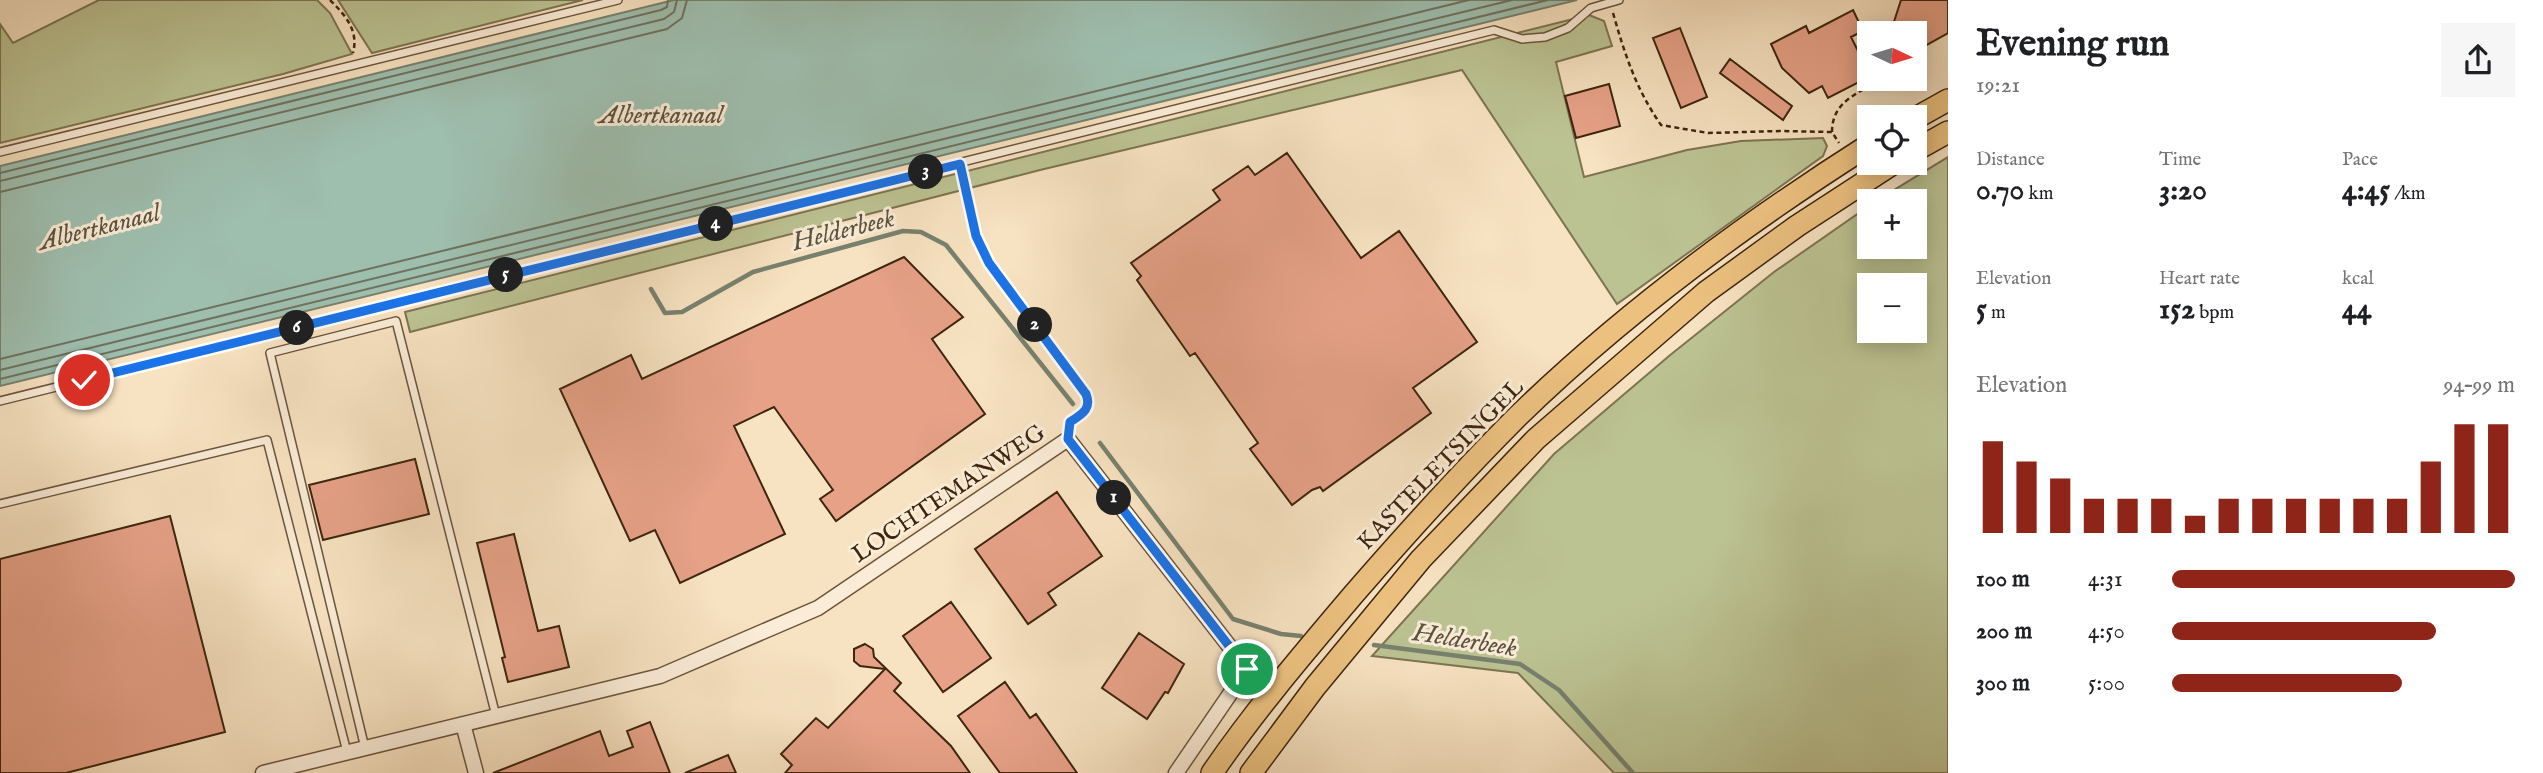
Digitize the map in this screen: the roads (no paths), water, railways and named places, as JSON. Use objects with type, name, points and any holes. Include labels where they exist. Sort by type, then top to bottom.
[{"type":"main road","points":[[1927,112],[1948,100]]},
{"type":"main road","points":[[1927,144],[1948,132]]},
{"type":"main road","name":"KASTELETSINGEL","points":[[1212,773],[1289,669],[1403,538],[1519,416],[1595,348],[1694,267],[1784,200],[1857,153]]},
{"type":"main road","points":[[1251,773],[1315,687],[1421,559],[1535,439],[1706,292],[1797,226],[1876,175]]},
{"type":"street","name":"LOCHTEMANWEG","points":[[263,773],[660,676],[818,608],[1068,439],[1247,669],[1176,773]]},
{"type":"street","points":[[463,724],[475,773]]},
{"type":"lane","points":[[0,152],[618,0]]},
{"type":"lane","points":[[0,401],[1494,30],[1522,39],[1545,37],[1568,28],[1591,8],[1619,0]]},
{"type":"lane","points":[[960,164],[976,236],[989,263],[1086,394],[1089,402],[1086,410],[1070,422],[1068,439]]},
{"type":"lane","points":[[365,748],[270,353],[396,321],[496,716]]},
{"type":"lane","points":[[0,504],[267,440],[347,752]]},
{"type":"water","name":"Albertkanaal","points":[[674,0],[1577,0],[0,386],[0,166]]},
{"type":"waterway","name":"Helderbeek","points":[[651,289],[665,313],[682,312],[753,272],[903,231],[921,232],[946,245],[1073,404]]},
{"type":"waterway","name":"Helderbeek","points":[[1100,443],[1233,619],[1281,634],[1301,636]]},
{"type":"waterway","name":"Helderbeek","points":[[1374,645],[1520,664],[1559,690],[1633,773]]}]
